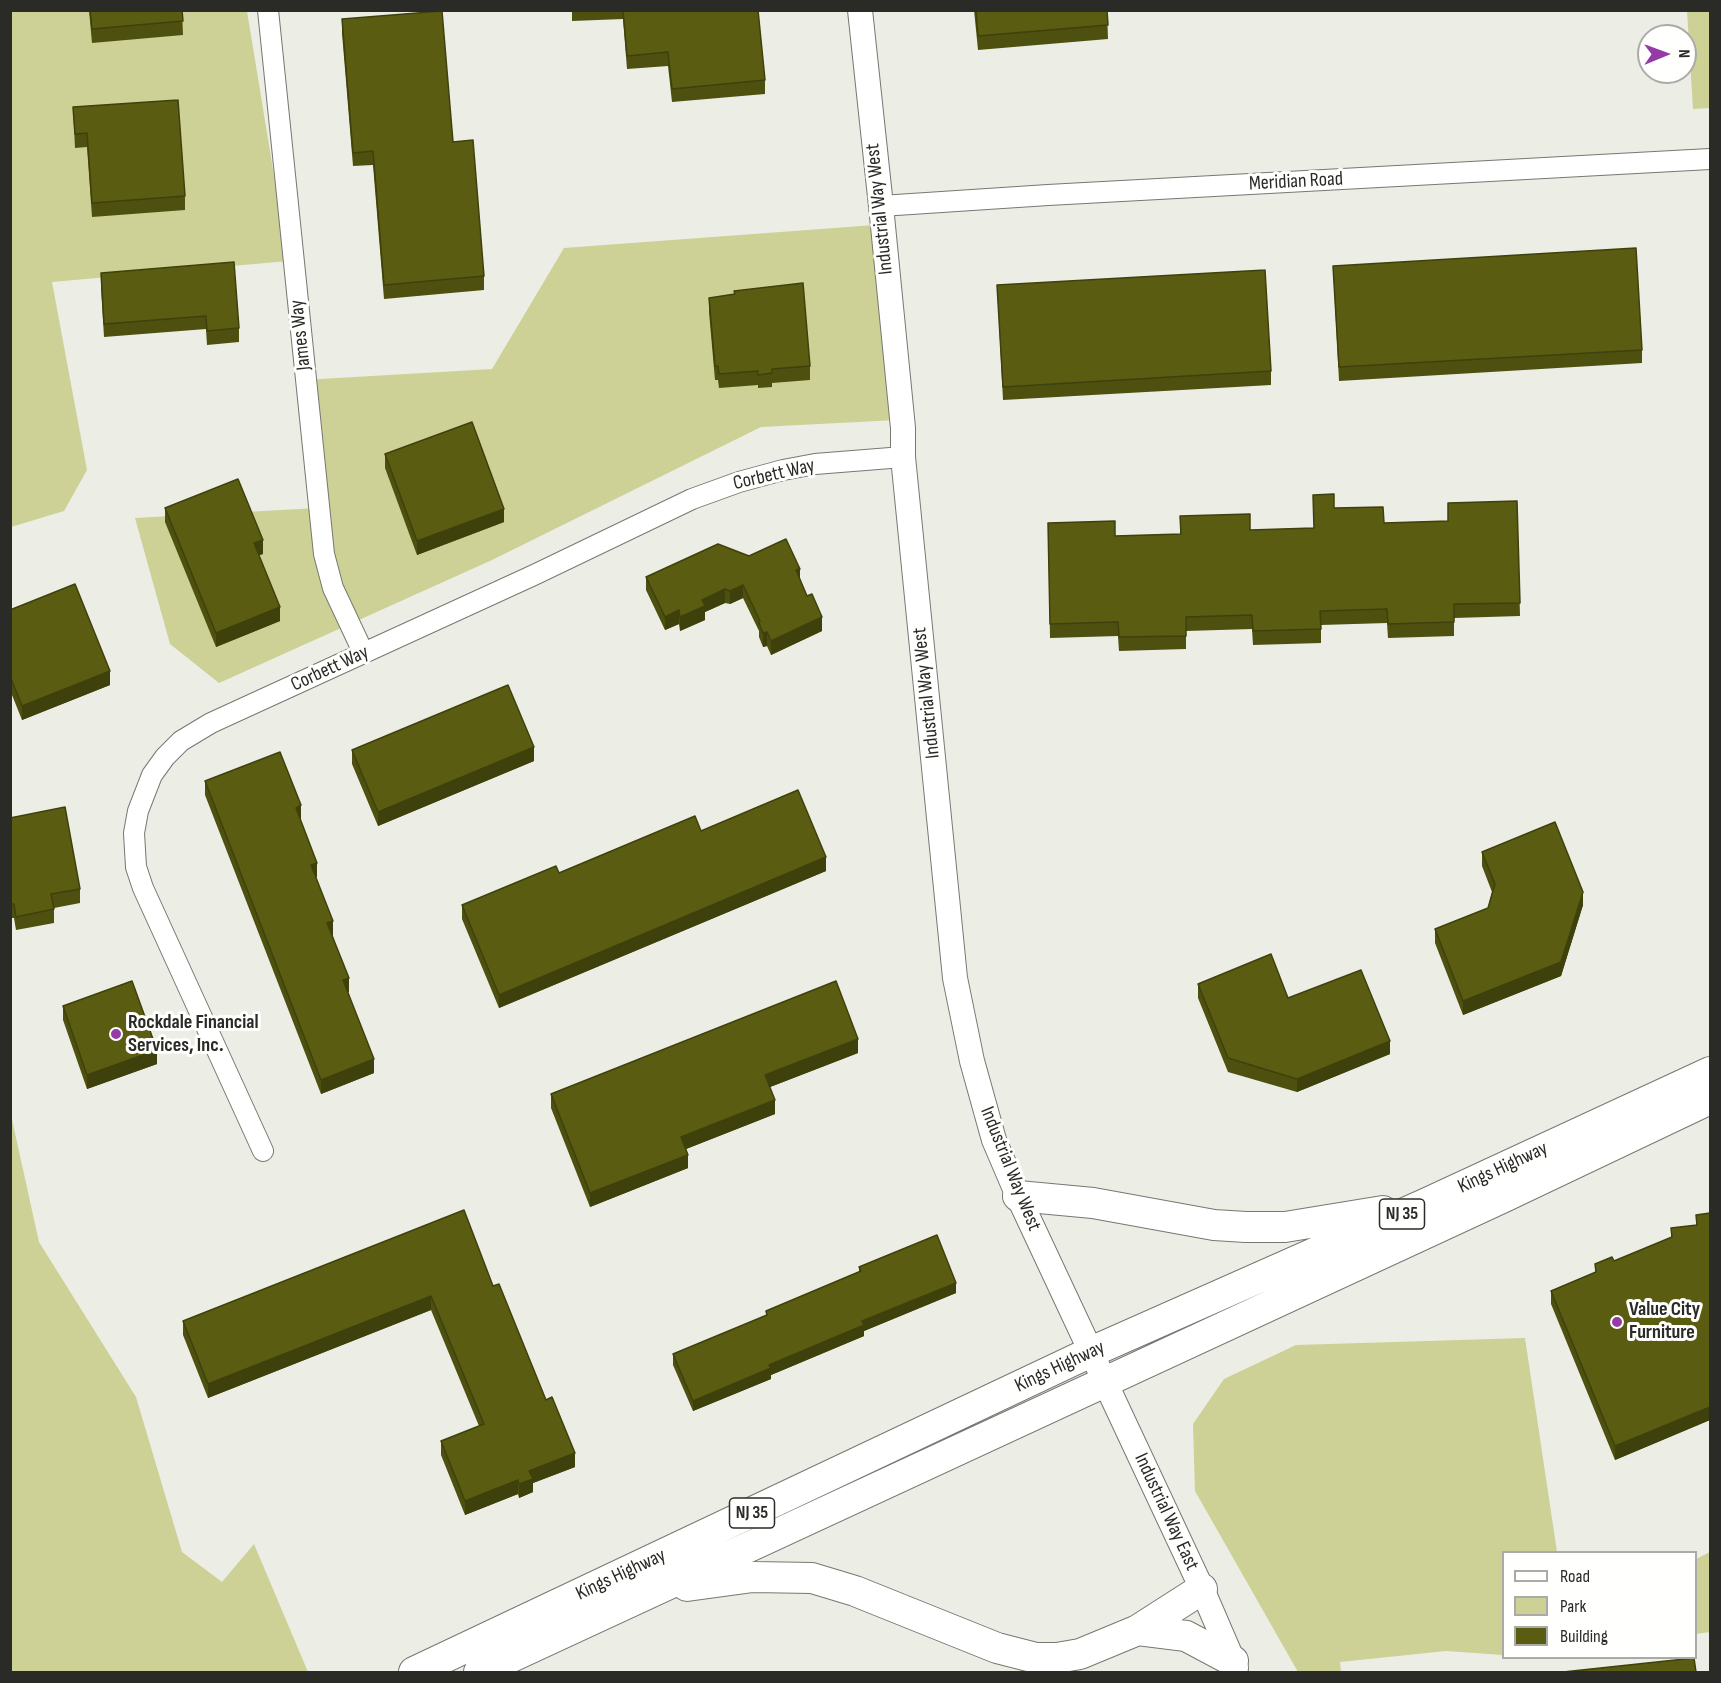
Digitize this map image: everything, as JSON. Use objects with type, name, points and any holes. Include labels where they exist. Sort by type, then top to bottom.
[{"type":"main road","name":"Kings Highway","points":[[414,1672],[1090,1352],[1425,1204],[1710,1072]]},
{"type":"main road","name":"Kings Highway","points":[[480,1672],[1502,1198],[1710,1099]]},
{"type":"main road","points":[[1018,1196],[1093,1203],[1214,1225],[1245,1227],[1285,1227],[1425,1204]]},
{"type":"main road","points":[[654,1591],[753,1577],[812,1578],[855,1591],[997,1648],[1036,1658],[1057,1658],[1080,1654],[1138,1630],[1202,1589]]},
{"type":"main road","points":[[1138,1630],[1186,1636],[1235,1667]]},
{"type":"street","name":"James Way","points":[[268,10],[324,554],[333,588],[363,652]]},
{"type":"street","name":"Industrial Way West","points":[[860,10],[903,428],[903,457],[955,978],[972,1061],[994,1140],[1090,1352]]},
{"type":"street","name":"Meridian Road","points":[[881,206],[1710,159]]},
{"type":"street","name":"Corbett Way","points":[[263,1151],[143,888],[134,855],[134,833],[138,811],[152,775],[165,757],[181,741],[211,723],[363,652],[406,635],[701,495],[739,482],[804,466],[903,457]]},
{"type":"street","name":"Industrial Way East","points":[[1090,1352],[1202,1589],[1235,1667]]},
{"type":"green space","points":[[11,11],[247,11],[288,261],[52,282],[87,470],[64,511],[11,527]]},
{"type":"green space","points":[[1687,11],[1710,11],[1710,108],[1693,109],[1691,84],[1697,84],[1697,24],[1688,24]]},
{"type":"green space","points":[[875,225],[897,420],[761,427],[492,560],[219,683],[170,644],[135,518],[318,508],[303,380],[492,369],[564,248]]},
{"type":"green space","points":[[11,1115],[39,1242],[136,1397],[182,1552],[222,1582],[254,1544],[308,1672],[11,1672]]},
{"type":"green space","points":[[1525,1338],[1557,1551],[1502,1551],[1502,1655],[1446,1651],[1340,1662],[1341,1672],[1298,1672],[1195,1491],[1193,1424],[1224,1379],[1296,1345]]},
{"type":"green space","points":[[1710,1552],[1710,1632],[1697,1634],[1697,1558]]},
{"type":"building","points":[[90,10],[182,10],[183,21],[92,29]]},
{"type":"building","points":[[623,10],[758,10],[765,80],[672,89],[668,52],[627,56]]},
{"type":"building","points":[[976,10],[1107,10],[1108,25],[978,36]]},
{"type":"building","points":[[442,11],[453,142],[473,140],[484,276],[384,285],[373,151],[353,153],[342,19]]},
{"type":"building","points":[[178,100],[185,196],[92,203],[87,133],[75,134],[73,107]]},
{"type":"building","points":[[1636,248],[1642,350],[1339,367],[1333,266]]},
{"type":"building","points":[[234,262],[239,328],[207,331],[206,316],[104,324],[101,273]]},
{"type":"building","points":[[1265,270],[1271,371],[1003,387],[997,285]]},
{"type":"building","points":[[803,283],[810,366],[772,369],[772,373],[758,375],[758,371],[719,374],[718,366],[715,366],[709,298],[735,294],[734,291]]},
{"type":"building","points":[[472,422],[504,509],[417,541],[385,454]]},
{"type":"building","points":[[238,479],[263,540],[254,543],[280,607],[216,633],[165,508]]},
{"type":"building","points":[[1334,494],[1334,508],[1383,507],[1384,523],[1448,521],[1448,503],[1517,501],[1520,603],[1454,604],[1454,622],[1388,624],[1387,609],[1320,611],[1321,629],[1253,631],[1252,615],[1186,617],[1186,636],[1119,637],[1118,622],[1050,624],[1048,523],[1115,521],[1115,536],[1181,534],[1180,516],[1250,514],[1250,530],[1314,528],[1313,495]]},
{"type":"building","points":[[786,539],[800,569],[796,570],[807,596],[812,594],[822,617],[771,641],[767,632],[763,633],[760,621],[743,585],[730,591],[725,589],[702,600],[705,606],[680,617],[679,610],[665,617],[646,577],[718,544],[749,556]]},
{"type":"building","points":[[75,584],[110,671],[22,706],[10,676],[10,610]]},
{"type":"building","points":[[508,685],[534,747],[378,812],[352,750]]},
{"type":"building","points":[[280,752],[301,805],[296,808],[317,863],[311,865],[333,921],[327,923],[349,978],[343,980],[374,1059],[321,1080],[205,781]]},
{"type":"building","points":[[798,790],[826,857],[499,995],[462,905],[556,866],[559,873],[695,816],[701,831]]},
{"type":"building","points":[[65,807],[80,889],[51,894],[54,909],[16,917],[14,904],[10,904],[10,818]]},
{"type":"building","points":[[1555,822],[1583,892],[1561,962],[1463,1001],[1435,929],[1488,908],[1495,884],[1482,852]]},
{"type":"building","points":[[1271,954],[1288,998],[1361,970],[1390,1041],[1297,1079],[1228,1058],[1198,984]]},
{"type":"building","points":[[132,981],[157,1050],[87,1075],[63,1006]]},
{"type":"building","points":[[836,981],[858,1039],[765,1075],[775,1100],[681,1137],[688,1155],[590,1193],[551,1094]]},
{"type":"building","points":[[464,1210],[493,1286],[499,1284],[546,1400],[552,1397],[575,1453],[529,1471],[533,1479],[519,1484],[518,1480],[465,1501],[441,1441],[484,1424],[431,1296],[208,1384],[183,1321]]},
{"type":"building","points":[[1710,1213],[1710,1407],[1615,1446],[1551,1291],[1596,1272],[1595,1264],[1612,1257],[1614,1261],[1672,1237],[1671,1228],[1697,1225],[1696,1215]]},
{"type":"building","points":[[937,1235],[956,1283],[862,1321],[864,1325],[769,1365],[771,1368],[693,1401],[673,1354],[767,1315],[766,1311],[861,1271],[859,1267]]},
{"type":"building","points":[[1694,1659],[1696,1672],[1563,1672]]},
{"type":"place","name":"Rockdale Financial Services, Inc.","points":[[116,1034]]},
{"type":"place","name":"Value City Furniture","points":[[1617,1322]]}]
